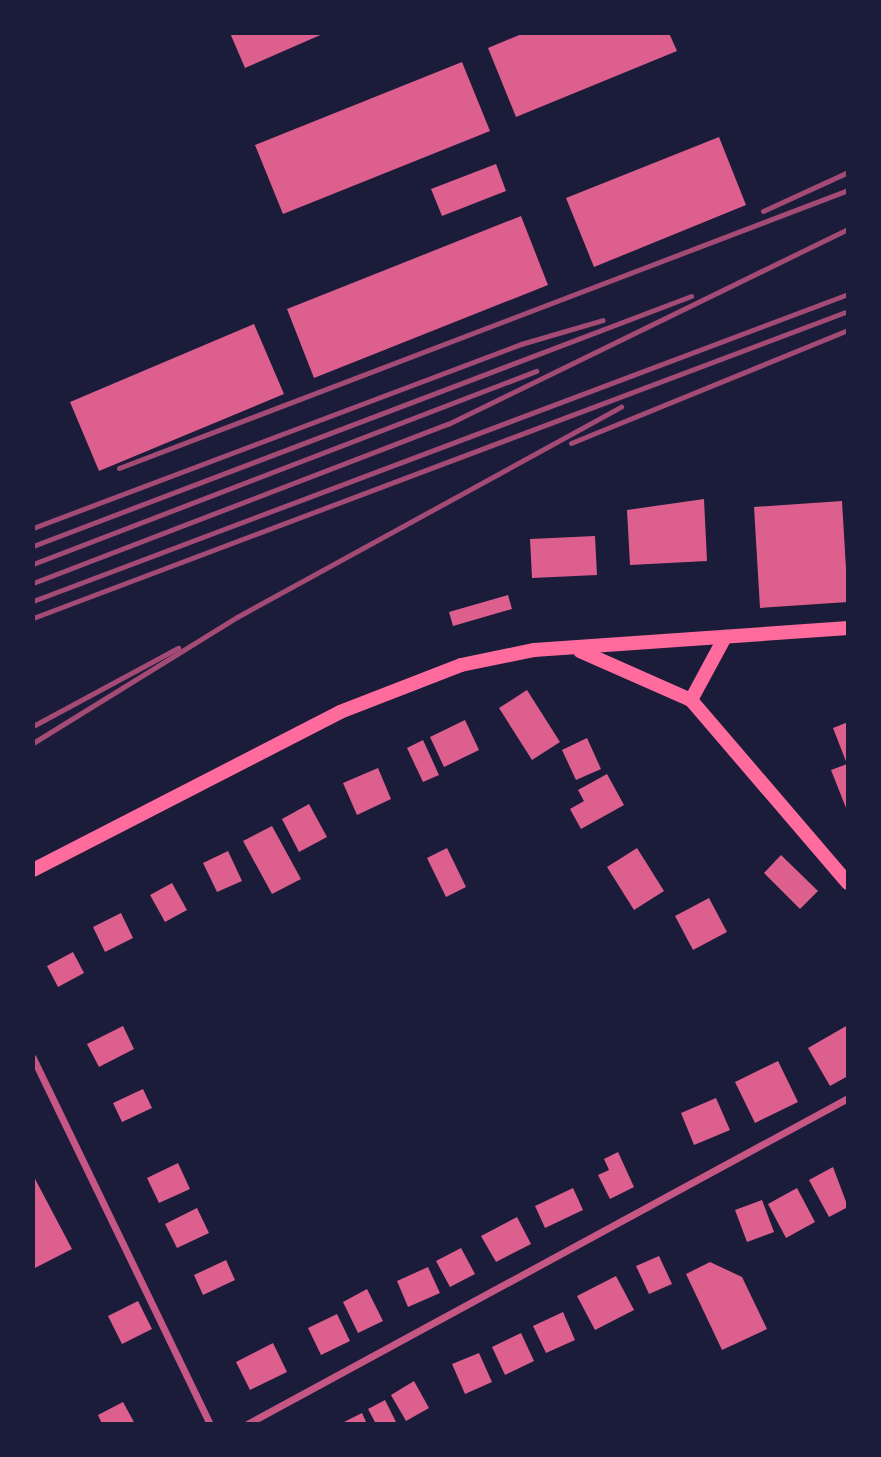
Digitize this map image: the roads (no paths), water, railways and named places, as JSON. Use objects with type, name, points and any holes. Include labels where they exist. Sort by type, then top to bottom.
[{"type":"main road","points":[[33,870],[385,691],[461,665],[573,648],[848,628]]},
{"type":"main road","points":[[691,700],[725,637]]},
{"type":"main road","points":[[573,648],[691,700],[848,883]]},
{"type":"street","points":[[33,1058],[210,1424]]},
{"type":"street","points":[[247,1424],[848,1098]]},
{"type":"railway","points":[[763,211],[848,172]]},
{"type":"railway","points":[[119,468],[848,190]]},
{"type":"railway","points":[[33,583],[448,424],[848,229]]},
{"type":"railway","points":[[33,601],[848,294]]},
{"type":"railway","points":[[33,546],[691,296]]},
{"type":"railway","points":[[33,618],[848,311]]},
{"type":"railway","points":[[33,528],[521,344],[603,320]]},
{"type":"railway","points":[[571,443],[848,330]]},
{"type":"railway","points":[[33,564],[536,371]]},
{"type":"railway","points":[[33,743],[237,617],[621,407]]},
{"type":"railway","points":[[33,726],[178,648]]}]
